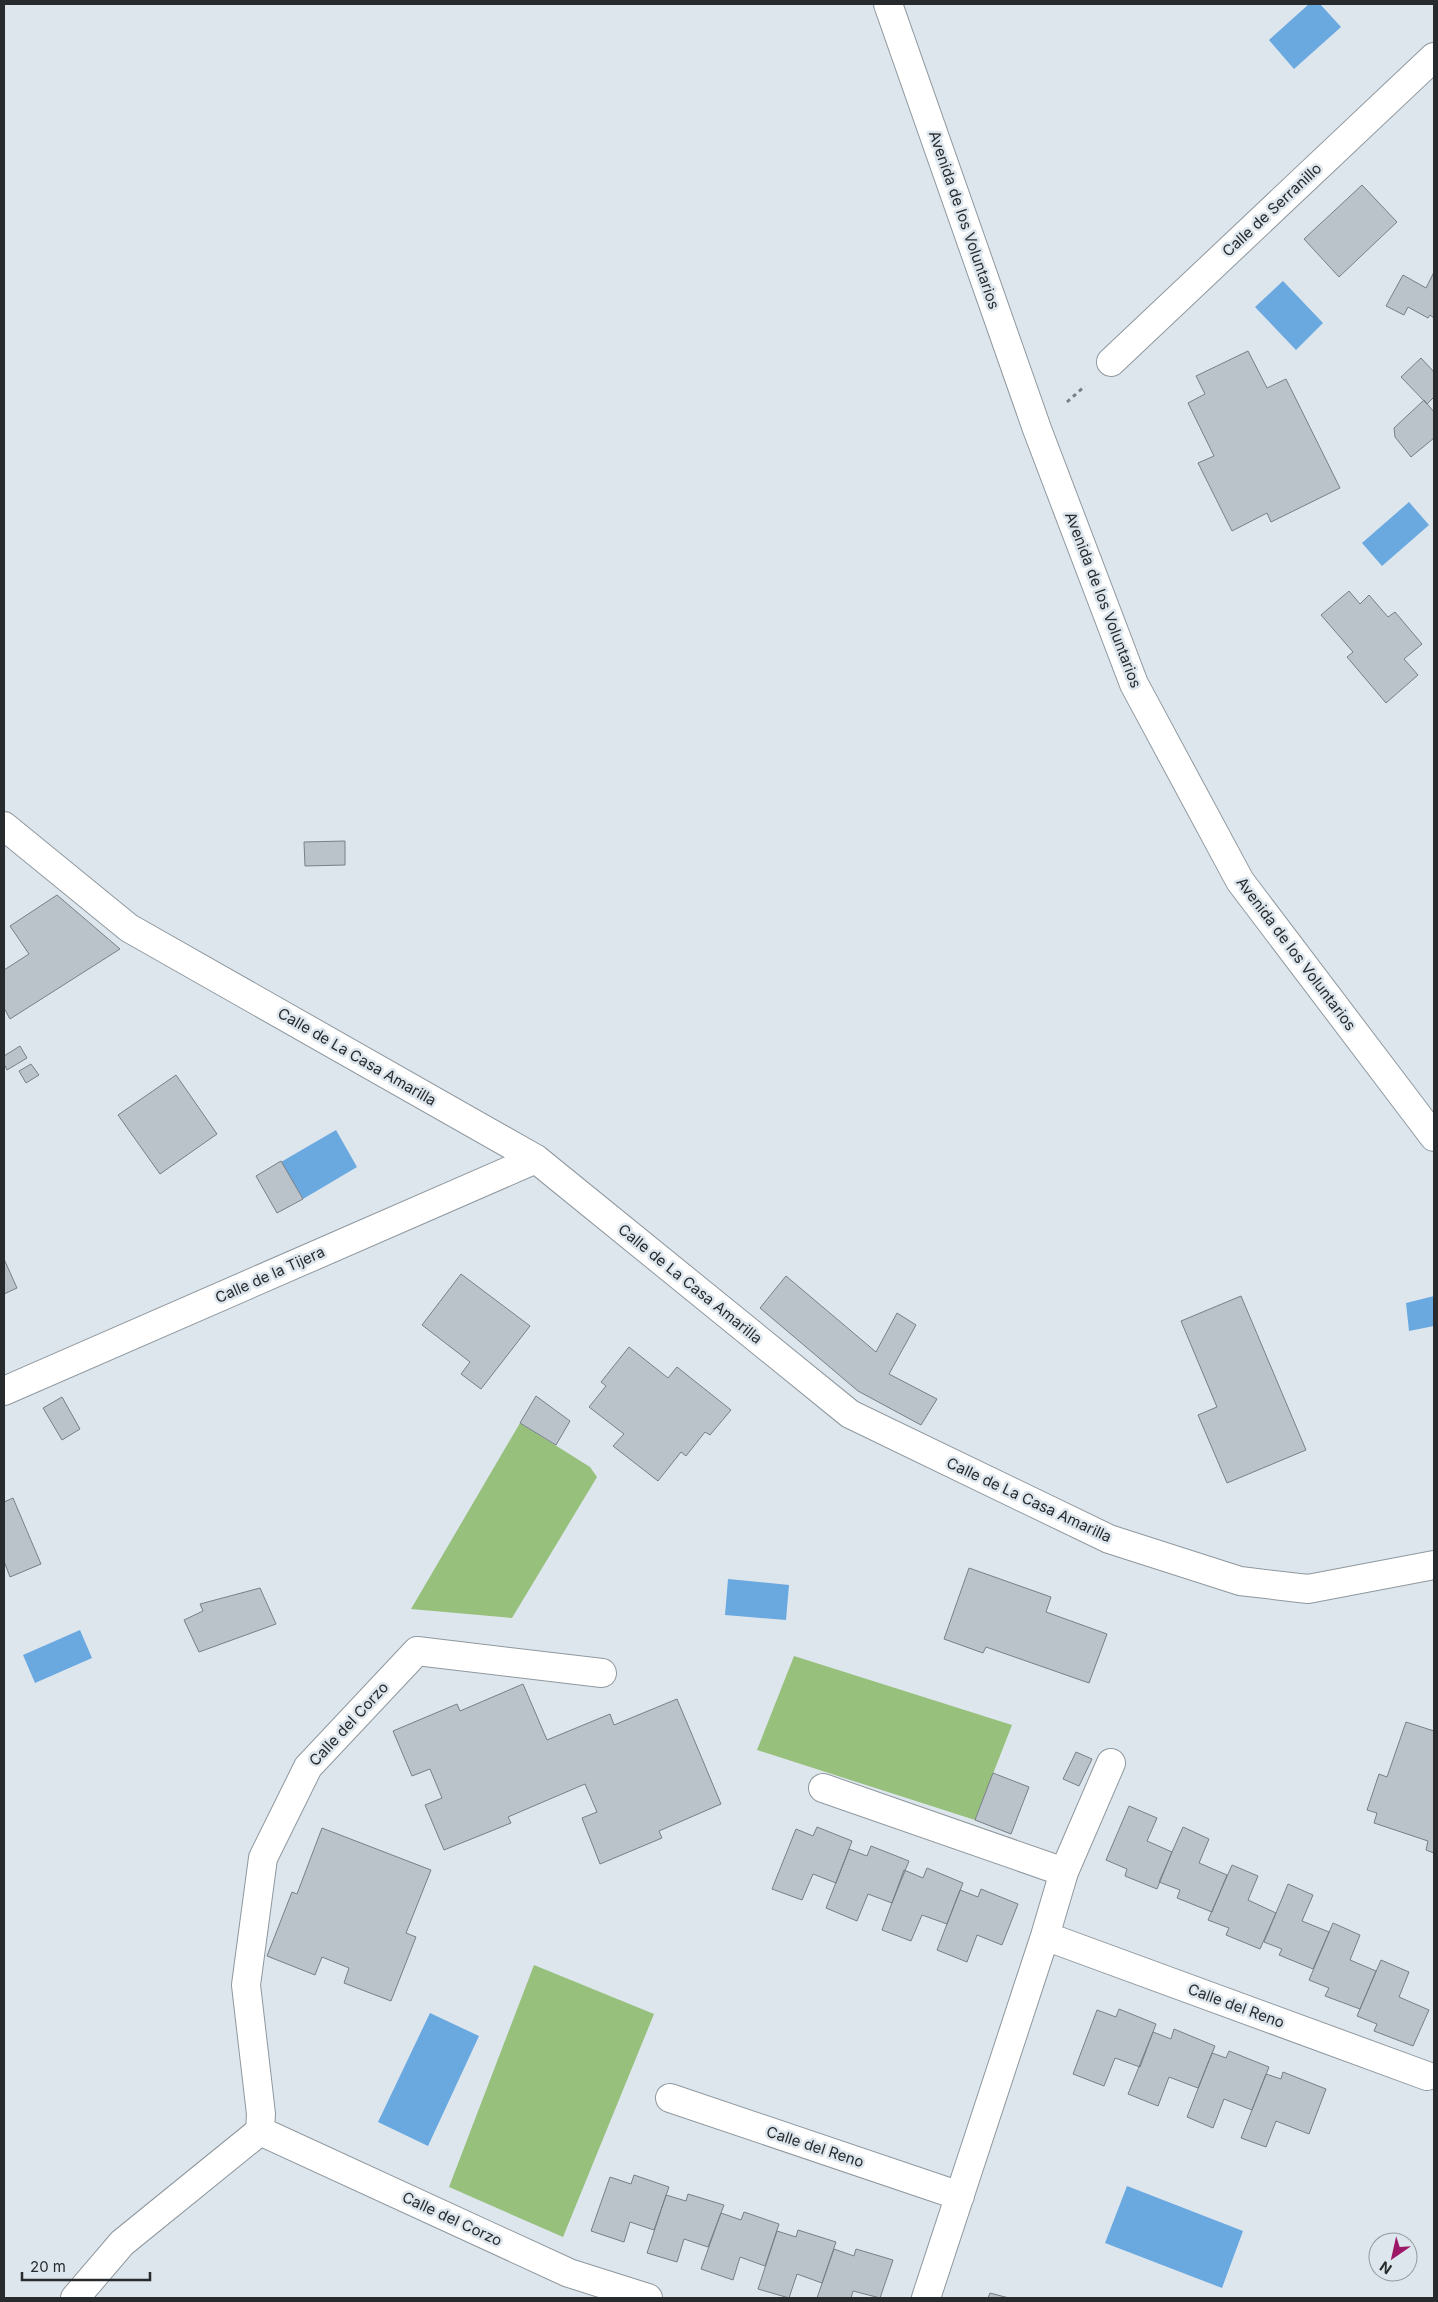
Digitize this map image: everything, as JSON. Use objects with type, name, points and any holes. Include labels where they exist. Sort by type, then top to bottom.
[{"type":"street","name":"Avenida de los Voluntarios","points":[[888,4],[1037,429],[1134,684],[1240,881],[1434,1137]]},
{"type":"street","name":"Calle de Serranillo","points":[[1111,362],[1434,57]]},
{"type":"street","name":"Calle de La Casa Amarilla","points":[[4,826],[129,928],[536,1159],[850,1414],[1109,1539],[1240,1581],[1308,1589],[1434,1565]]},
{"type":"street","name":"Calle de la Tijera","points":[[4,1391],[536,1159]]},
{"type":"street","name":"Calle del Corzo","points":[[602,1673],[417,1651],[308,1767],[263,1858],[246,1985],[260,2114],[260,2131],[568,2273],[648,2298]]},
{"type":"street","points":[[926,2298],[1045,1936],[1064,1872],[1111,1763]]},
{"type":"street","points":[[823,1788],[1064,1872]]},
{"type":"street","name":"Calle del Reno","points":[[1045,1936],[1427,2076]]},
{"type":"street","name":"Calle del Reno","points":[[670,2098],[960,2196]]},
{"type":"street","points":[[75,2298],[122,2243],[260,2131]]},
{"type":"path","points":[[1037,429],[1111,362]]},
{"type":"green space","points":[[520,1423],[590,1467],[597,1477],[512,1618],[411,1609]]},
{"type":"green space","points":[[794,1656],[1012,1725],[975,1820],[757,1750]]},
{"type":"green space","points":[[534,1965],[654,2014],[563,2237],[449,2187]]},
{"type":"water","points":[[1309,4],[1320,4],[1341,27],[1294,69],[1269,40]]},
{"type":"water","points":[[1283,281],[1323,323],[1296,350],[1255,307]]},
{"type":"water","points":[[1409,502],[1429,525],[1382,566],[1362,543]]},
{"type":"water","points":[[336,1130],[357,1167],[303,1199],[281,1162]]},
{"type":"water","points":[[1434,1296],[1434,1326],[1409,1331],[1406,1303]]},
{"type":"water","points":[[728,1579],[789,1585],[786,1620],[725,1615]]},
{"type":"water","points":[[80,1630],[92,1658],[35,1683],[23,1655]]},
{"type":"water","points":[[430,2013],[479,2036],[428,2146],[378,2122]]},
{"type":"water","points":[[1127,2186],[1243,2231],[1222,2288],[1105,2243]]},
{"type":"building","points":[[1362,185],[1397,222],[1339,277],[1304,239]]},
{"type":"building","points":[[1434,272],[1434,318],[1430,315],[1428,318],[1408,307],[1404,315],[1386,306],[1403,275],[1426,288]]},
{"type":"building","points":[[1248,351],[1267,388],[1286,379],[1340,488],[1271,522],[1267,513],[1232,531],[1198,463],[1214,456],[1188,403],[1205,394],[1196,376]]},
{"type":"building","points":[[1421,358],[1434,372],[1434,397],[1427,404],[1401,377]]},
{"type":"building","points":[[1424,400],[1434,412],[1434,438],[1411,457],[1395,437],[1394,428]]},
{"type":"building","points":[[1349,591],[1360,604],[1369,595],[1388,617],[1395,612],[1422,644],[1404,659],[1418,675],[1386,703],[1347,657],[1353,652],[1321,615]]},
{"type":"building","points":[[345,841],[345,865],[305,866],[304,842]]},
{"type":"building","points":[[57,895],[120,949],[10,1019],[4,1008],[4,970],[29,954],[10,926]]},
{"type":"building","points":[[20,1046],[27,1058],[7,1070],[4,1064],[4,1056]]},
{"type":"building","points":[[31,1064],[39,1075],[26,1083],[19,1071]]},
{"type":"building","points":[[176,1075],[217,1134],[160,1174],[118,1115]]},
{"type":"building","points":[[281,1161],[303,1199],[277,1213],[256,1176]]},
{"type":"building","points":[[4,1259],[17,1288],[4,1294]]},
{"type":"building","points":[[461,1274],[530,1326],[481,1389],[461,1374],[470,1362],[422,1325]]},
{"type":"building","points":[[786,1276],[876,1352],[897,1313],[916,1325],[889,1374],[937,1399],[921,1425],[858,1391],[760,1308]]},
{"type":"building","points":[[1241,1296],[1306,1450],[1227,1483],[1198,1415],[1217,1407],[1181,1321]]},
{"type":"building","points":[[629,1347],[668,1378],[677,1367],[731,1410],[710,1435],[705,1432],[686,1456],[681,1452],[658,1481],[613,1446],[624,1434],[589,1407],[606,1386],[601,1382]]},
{"type":"building","points":[[536,1396],[570,1421],[556,1445],[520,1423]]},
{"type":"building","points":[[62,1397],[80,1429],[62,1440],[43,1408]]},
{"type":"building","points":[[13,1498],[41,1564],[10,1577],[4,1561],[4,1502]]},
{"type":"building","points":[[969,1568],[1051,1597],[1046,1612],[1107,1634],[1089,1683],[986,1647],[983,1653],[944,1639]]},
{"type":"building","points":[[260,1588],[276,1624],[199,1652],[184,1620],[203,1611],[200,1604]]},
{"type":"building","points":[[523,1684],[547,1740],[610,1714],[614,1725],[677,1699],[721,1804],[659,1831],[662,1838],[600,1864],[582,1818],[597,1812],[585,1784],[508,1817],[511,1823],[444,1850],[425,1805],[442,1798],[430,1769],[412,1776],[393,1731],[457,1704],[460,1711]]},
{"type":"building","points":[[1406,1722],[1434,1731],[1434,1853],[1426,1850],[1428,1841],[1374,1823],[1377,1813],[1367,1810],[1379,1774],[1387,1777]]},
{"type":"building","points":[[1076,1752],[1092,1759],[1079,1786],[1063,1779]]},
{"type":"building","points":[[993,1773],[1029,1787],[1011,1834],[975,1820]]},
{"type":"building","points":[[1129,1806],[1157,1818],[1147,1841],[1172,1852],[1157,1889],[1125,1876],[1127,1869],[1106,1860]]},
{"type":"building","points":[[817,1827],[852,1841],[836,1883],[813,1874],[802,1900],[772,1889],[796,1829],[813,1836]]},
{"type":"building","points":[[1183,1827],[1209,1839],[1199,1863],[1227,1875],[1212,1912],[1177,1898],[1180,1890],[1159,1882]]},
{"type":"building","points":[[322,1828],[431,1870],[406,1933],[416,1937],[391,2001],[344,1983],[349,1968],[322,1957],[315,1975],[267,1956],[292,1892],[297,1894]]},
{"type":"building","points":[[871,1846],[909,1861],[892,1903],[868,1894],[857,1921],[826,1908],[849,1849],[867,1856]]},
{"type":"building","points":[[1232,1865],[1258,1876],[1248,1900],[1276,1913],[1260,1949],[1226,1935],[1229,1928],[1208,1920]]},
{"type":"building","points":[[927,1868],[963,1883],[947,1924],[922,1915],[911,1941],[882,1930],[904,1870],[923,1878]]},
{"type":"building","points":[[1288,1884],[1313,1895],[1302,1921],[1329,1932],[1313,1969],[1279,1955],[1282,1949],[1264,1942]]},
{"type":"building","points":[[981,1889],[1018,1904],[1002,1945],[977,1935],[967,1962],[937,1950],[960,1890],[978,1897]]},
{"type":"building","points":[[1333,1923],[1360,1935],[1350,1960],[1376,1971],[1360,2009],[1325,1996],[1329,1988],[1309,1980]]},
{"type":"building","points":[[1381,1960],[1409,1972],[1399,1997],[1429,2010],[1413,2046],[1374,2031],[1377,2024],[1357,2016]]},
{"type":"building","points":[[1119,2009],[1156,2024],[1140,2067],[1115,2058],[1104,2086],[1073,2074],[1097,2010],[1116,2017]]},
{"type":"building","points":[[1174,2029],[1215,2046],[1198,2088],[1169,2077],[1158,2106],[1128,2094],[1153,2032],[1171,2039]]},
{"type":"building","points":[[1229,2051],[1269,2067],[1252,2110],[1224,2099],[1213,2128],[1187,2117],[1212,2053],[1226,2058]]},
{"type":"building","points":[[1283,2072],[1326,2089],[1309,2134],[1276,2121],[1266,2147],[1241,2138],[1266,2074],[1281,2079]]},
{"type":"building","points":[[634,2175],[669,2187],[654,2230],[630,2222],[624,2242],[591,2231],[610,2177],[631,2184]]},
{"type":"building","points":[[688,2194],[724,2205],[708,2247],[684,2239],[677,2262],[647,2253],[666,2195],[686,2201]]},
{"type":"building","points":[[744,2212],[779,2224],[765,2266],[740,2257],[733,2280],[701,2269],[721,2213],[741,2220]]},
{"type":"building","points":[[798,2230],[836,2242],[822,2283],[797,2274],[789,2298],[758,2289],[777,2231],[796,2237]]},
{"type":"building","points":[[834,2249],[854,2256],[856,2249],[893,2260],[880,2298],[853,2291],[851,2298],[817,2298]]},
{"type":"building","points":[[990,2293],[1009,2298],[988,2298]]}]
